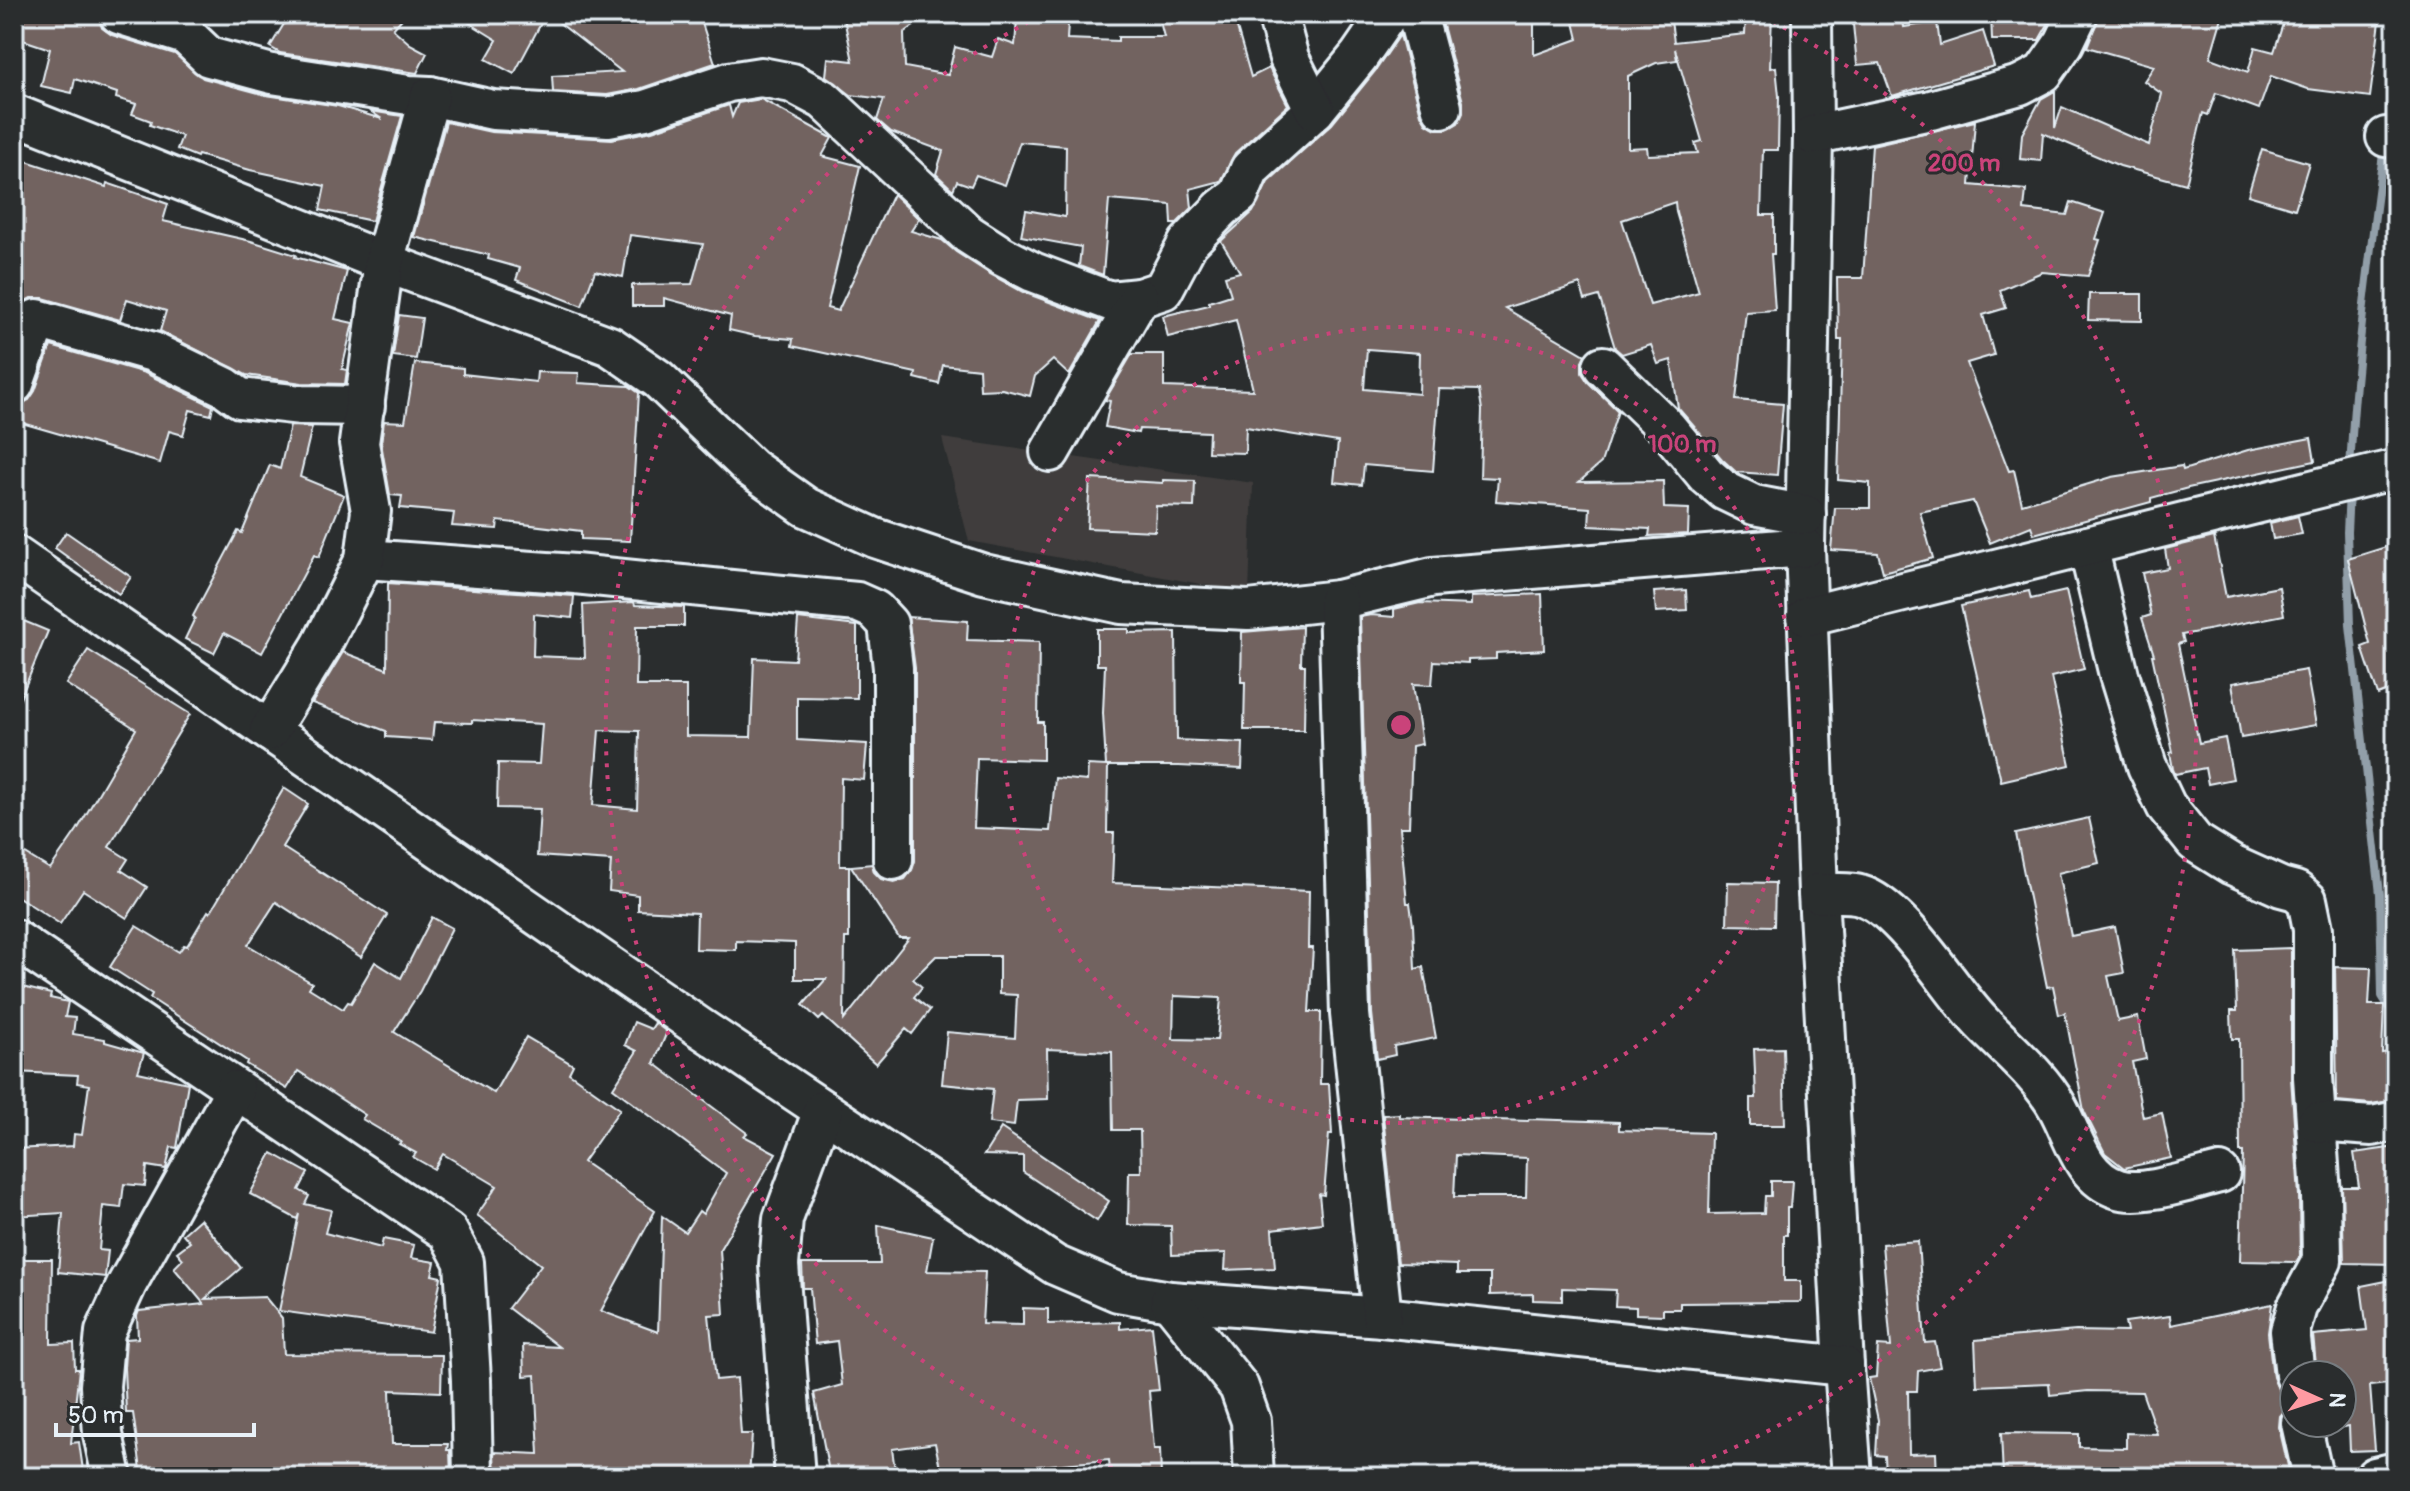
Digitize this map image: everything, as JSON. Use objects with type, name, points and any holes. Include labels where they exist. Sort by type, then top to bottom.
[{"type":"street","points":[[119,14],[186,35],[209,57],[272,74],[430,96],[493,110],[608,117],[645,110],[729,82],[761,77],[792,83],[824,100],[968,234],[1033,272],[1110,301],[1139,298],[1163,290],[1188,243],[1239,195],[1250,169],[1315,110],[1388,14]]},
{"type":"street","points":[[1277,14],[1289,58],[1315,110]]},
{"type":"street","points":[[1417,14],[1442,108]]},
{"type":"street","points":[[1812,14],[1813,135],[1805,531],[1807,616],[1818,893],[1852,1477]]},
{"type":"street","points":[[1813,135],[1931,110],[2020,85],[2043,73],[2064,43],[2078,14]]},
{"type":"street","points":[[269,731],[321,646],[365,559],[371,511],[359,443],[384,262],[430,96]]},
{"type":"street","points":[[14,114],[384,262],[610,346],[658,379],[751,468],[806,507],[875,538],[984,574],[1121,604],[1248,610],[1338,600],[1433,577],[1805,531]]},
{"type":"street","points":[[1050,452],[1139,298]]},
{"type":"street","points":[[14,384],[37,319],[153,352],[225,387],[240,398],[301,405],[365,406]]},
{"type":"street","points":[[1603,366],[1667,428],[1706,475],[1725,491],[1805,531]]},
{"type":"street","points":[[1807,616],[2364,477]]},
{"type":"street","points":[[2088,546],[2119,675],[2147,766],[2166,806],[2195,842],[2232,865],[2296,891],[2307,900],[2313,929],[2313,1077],[2322,1261],[2297,1307],[2290,1331],[2293,1359]]},
{"type":"street","points":[[365,559],[575,574],[857,602],[875,610],[888,624],[893,668],[893,860]]},
{"type":"street","points":[[18,570],[269,731],[1055,1265],[1118,1292],[1170,1301],[1382,1317],[1844,1366]]},
{"type":"street","points":[[1338,600],[1350,1014],[1382,1317]]},
{"type":"street","points":[[1818,893],[1860,895],[1885,909],[1913,938],[1980,1021],[2018,1056],[2038,1080],[2058,1108],[2075,1146],[2094,1175],[2117,1189],[2137,1191],[2220,1173]]},
{"type":"street","points":[[14,939],[448,1232],[464,1262],[473,1477]]},
{"type":"street","points":[[112,1477],[103,1434],[100,1386],[105,1332],[127,1284],[235,1090]]},
{"type":"street","points":[[795,1477],[779,1265],[783,1219],[823,1110]]},
{"type":"street","points":[[2317,1122],[2372,1126],[2396,1121]]},
{"type":"street","points":[[1170,1301],[1239,1387],[1251,1421],[1254,1477]]},
{"type":"street","points":[[2305,1439],[2313,1477]]},
{"type":"street","points":[[2375,1477],[2396,1472]]},
{"type":"shaded area","points":[[942,438],[1253,483],[1249,593],[969,541]]},
{"type":"building","points":[[14,14],[98,14],[102,28],[112,35],[175,54],[203,78],[266,95],[338,106],[382,119],[370,111],[402,116],[372,221],[320,210],[325,186],[197,157],[177,149],[182,136],[150,125],[151,121],[132,114],[136,104],[116,98],[117,93],[75,79],[72,93],[41,86],[50,49],[14,37]]},
{"type":"building","points":[[290,14],[406,14],[393,29],[410,44],[427,53],[417,73],[280,53],[270,47]]},
{"type":"building","points":[[455,14],[546,14],[514,74],[486,59],[497,40]]},
{"type":"building","points":[[548,14],[699,14],[715,63],[639,89],[607,95],[553,92],[552,76],[622,72]]},
{"type":"building","points":[[843,14],[930,14],[904,33],[905,67],[948,75],[955,47],[992,57],[998,39],[1015,45],[1017,19],[1068,23],[1067,39],[1118,41],[1118,37],[1164,37],[1158,14],[1233,14],[1251,77],[1269,68],[1288,105],[1235,153],[1221,181],[1190,189],[1192,208],[1176,224],[1172,224],[1171,205],[1109,200],[1103,275],[1079,266],[1081,247],[1021,236],[1026,210],[1065,217],[1066,146],[1020,142],[1005,185],[976,175],[971,186],[957,181],[953,190],[936,174],[943,151],[891,132],[877,120],[884,99],[851,95],[826,76],[828,58],[853,61]]},
{"type":"building","points":[[1440,14],[1534,14],[1534,55],[1578,39],[1572,14],[1670,14],[1674,42],[1745,34],[1746,14],[1772,14],[1770,68],[1776,67],[1779,96],[1778,150],[1763,150],[1761,215],[1774,215],[1774,254],[1771,254],[1775,310],[1746,312],[1736,400],[1783,404],[1777,475],[1736,472],[1722,459],[1678,408],[1671,360],[1658,364],[1651,345],[1622,354],[1615,348],[1599,296],[1585,300],[1580,284],[1505,308],[1585,355],[1582,373],[1618,411],[1601,463],[1579,482],[1663,481],[1664,508],[1689,509],[1688,534],[1649,536],[1650,529],[1589,526],[1590,508],[1496,501],[1498,478],[1480,477],[1482,410],[1479,390],[1439,389],[1433,471],[1364,465],[1362,485],[1334,482],[1338,442],[1246,427],[1245,453],[1208,452],[1209,432],[1139,429],[1138,433],[1105,427],[1110,401],[1105,400],[1132,354],[1164,354],[1164,387],[1253,390],[1236,320],[1168,337],[1163,316],[1209,305],[1209,302],[1231,295],[1225,276],[1240,272],[1221,241],[1253,212],[1268,182],[1332,124],[1400,35],[1426,123],[1436,129],[1447,129],[1458,123],[1463,113],[1463,102]],"holes":[[[1675,49],[1702,141],[1695,143],[1698,153],[1648,155],[1647,147],[1628,148],[1628,76],[1656,63],[1677,60]],[[1675,202],[1699,292],[1650,305],[1622,220]],[[1367,349],[1420,353],[1419,394],[1364,389]]]},
{"type":"building","points":[[1852,14],[1902,14],[1904,27],[1937,22],[1940,45],[1983,31],[1994,66],[1892,96],[1880,63],[1857,65]]},
{"type":"building","points":[[1991,14],[2054,14],[2039,40],[1992,40]]},
{"type":"building","points":[[2100,14],[2223,14],[2210,58],[2248,72],[2255,47],[2274,52],[2286,14],[2381,14],[2370,97],[2308,89],[2271,76],[2259,109],[2216,93],[2208,115],[2203,113],[2186,184],[2120,166],[2043,133],[2041,161],[2020,159],[2022,134],[2041,99],[2055,91],[2055,128],[2062,107],[2149,145],[2162,94],[2144,81],[2154,66],[2087,47]]},
{"type":"building","points":[[761,99],[832,138],[822,156],[860,166],[827,308],[838,311],[893,194],[919,219],[911,231],[942,240],[990,274],[1023,292],[1100,321],[1069,375],[1053,360],[1035,376],[1030,396],[1002,389],[980,390],[979,369],[943,365],[939,384],[915,378],[916,373],[792,346],[793,339],[729,330],[731,316],[664,298],[664,306],[632,306],[632,285],[692,284],[703,244],[630,235],[623,277],[595,271],[582,306],[516,280],[520,268],[488,259],[489,255],[414,237],[446,122],[491,132],[612,139],[652,131],[729,105],[732,117],[738,103]]},
{"type":"building","points":[[1975,121],[1970,185],[2026,190],[2024,210],[2067,215],[2071,202],[2105,213],[2088,276],[2042,272],[2000,290],[2006,308],[1983,315],[1994,355],[1967,363],[2009,471],[2014,470],[2022,504],[2112,477],[2182,466],[2183,470],[2248,450],[2311,438],[2315,461],[2188,488],[2151,498],[2151,502],[2034,534],[2031,526],[1990,543],[1973,501],[1920,512],[1933,558],[1883,572],[1878,553],[1831,550],[1835,508],[1870,508],[1870,483],[1838,480],[1842,340],[1838,340],[1837,278],[1863,278],[1872,145]]},
{"type":"building","points":[[2262,149],[2309,163],[2295,209],[2248,195]]},
{"type":"building","points":[[14,157],[168,204],[163,221],[251,241],[347,271],[335,319],[353,323],[342,369],[347,370],[345,384],[302,383],[246,375],[160,331],[166,311],[127,299],[120,320],[43,298],[31,298],[22,303],[14,301]]},
{"type":"building","points":[[2089,294],[2142,294],[2142,321],[2088,320]]},
{"type":"building","points":[[399,315],[422,318],[416,359],[393,356]]},
{"type":"building","points":[[51,346],[145,373],[213,406],[211,415],[190,410],[183,435],[169,431],[160,463],[15,421],[19,405],[29,400],[35,391]]},
{"type":"building","points":[[415,363],[463,368],[463,374],[536,382],[537,372],[579,373],[578,383],[629,386],[639,393],[630,541],[581,539],[581,531],[498,521],[497,529],[452,526],[454,513],[400,508],[402,496],[390,495],[381,443],[384,421],[405,422]]},
{"type":"building","points":[[290,426],[312,427],[300,477],[344,495],[319,557],[314,555],[262,653],[224,633],[214,653],[185,639],[195,618],[193,616],[238,531],[242,533],[270,465],[280,469]]},
{"type":"building","points":[[1090,479],[1163,483],[1163,480],[1195,481],[1194,507],[1156,506],[1155,531],[1087,528]]},
{"type":"building","points":[[2298,516],[2302,534],[2273,539],[2270,523]]},
{"type":"building","points":[[66,532],[131,577],[119,594],[55,548]]},
{"type":"building","points":[[2214,537],[2226,597],[2279,587],[2284,615],[2182,635],[2184,642],[2178,644],[2199,743],[2225,738],[2233,779],[2208,784],[2205,768],[2175,774],[2173,769],[2170,753],[2173,752],[2154,655],[2142,618],[2151,615],[2142,573],[2168,568],[2165,549]]},
{"type":"building","points":[[2389,546],[2396,571],[2396,688],[2378,695],[2362,647],[2370,644],[2348,559]]},
{"type":"building","points":[[388,583],[574,596],[572,618],[534,614],[533,656],[585,658],[583,605],[634,602],[635,605],[684,607],[684,626],[637,626],[636,686],[686,686],[686,736],[751,737],[754,658],[795,660],[798,619],[857,626],[857,698],[797,697],[797,740],[867,744],[864,780],[841,778],[840,866],[849,866],[844,1020],[909,938],[899,938],[851,866],[872,864],[874,872],[881,879],[894,882],[905,879],[915,861],[915,668],[908,617],[968,621],[967,640],[1039,642],[1038,722],[1043,722],[1043,760],[977,758],[974,828],[1050,831],[1055,778],[1087,781],[1088,765],[1106,766],[1103,713],[1105,665],[1097,665],[1097,629],[1129,629],[1129,633],[1176,632],[1177,740],[1243,743],[1242,769],[1108,766],[1107,833],[1114,833],[1112,883],[1309,891],[1308,948],[1313,948],[1309,1012],[1321,1012],[1320,1084],[1329,1084],[1332,1134],[1329,1134],[1324,1195],[1319,1194],[1322,1223],[1272,1229],[1275,1268],[1225,1270],[1226,1253],[1172,1255],[1171,1226],[1128,1225],[1129,1172],[1141,1172],[1140,1130],[1113,1130],[1112,1052],[1047,1049],[1048,1099],[1017,1100],[1014,1126],[989,1123],[993,1089],[942,1084],[947,1032],[1015,1038],[1017,995],[999,994],[999,956],[936,956],[913,979],[922,987],[914,997],[930,1010],[912,1034],[906,1029],[876,1064],[823,1016],[819,1020],[803,1005],[826,979],[795,979],[795,943],[736,941],[736,950],[696,949],[697,913],[638,910],[638,895],[609,891],[611,861],[537,856],[540,809],[497,808],[498,763],[539,764],[542,724],[472,720],[472,723],[434,722],[432,740],[386,737],[386,731],[312,703],[343,652],[387,669]],"holes":[[[599,730],[639,731],[637,809],[593,805]],[[1174,996],[1221,998],[1217,1040],[1173,1039]]]},
{"type":"building","points":[[1686,590],[1687,610],[1656,612],[1654,592]]},
{"type":"building","points":[[2029,591],[2031,599],[2066,591],[2084,669],[2051,677],[2070,765],[2001,781],[1961,606]]},
{"type":"building","points":[[1542,594],[1544,650],[1496,653],[1496,659],[1468,660],[1468,663],[1434,661],[1432,685],[1413,684],[1422,744],[1412,746],[1409,827],[1400,827],[1407,903],[1410,903],[1413,925],[1415,969],[1423,967],[1436,1038],[1394,1046],[1395,1055],[1377,1059],[1372,1013],[1360,617],[1394,617],[1394,609],[1420,603],[1471,605],[1471,597]]},
{"type":"building","points":[[14,617],[48,631],[15,711],[14,711]]},
{"type":"building","points":[[1302,627],[1304,730],[1244,730],[1242,632]]},
{"type":"building","points":[[88,650],[190,714],[109,847],[128,859],[121,870],[147,887],[127,918],[83,890],[60,924],[14,894],[14,847],[50,869],[77,830],[136,729],[66,684]]},
{"type":"building","points":[[2306,670],[2316,725],[2241,738],[2232,683]]},
{"type":"building","points":[[284,788],[308,804],[282,847],[387,915],[361,957],[276,902],[248,945],[312,983],[309,988],[343,1009],[348,1002],[351,1003],[375,962],[401,978],[432,917],[452,928],[420,991],[394,1032],[494,1093],[526,1037],[573,1065],[569,1073],[620,1109],[583,1162],[655,1211],[601,1311],[658,1332],[662,1216],[685,1232],[699,1211],[703,1214],[726,1173],[613,1088],[637,1051],[625,1045],[634,1022],[651,1029],[655,1023],[667,1032],[654,1063],[747,1133],[744,1136],[776,1153],[720,1249],[724,1314],[709,1315],[716,1380],[737,1378],[741,1434],[752,1434],[749,1477],[495,1477],[494,1452],[539,1454],[535,1375],[524,1376],[523,1345],[559,1347],[508,1308],[541,1265],[477,1215],[497,1186],[443,1154],[434,1169],[413,1157],[416,1153],[362,1119],[365,1115],[298,1071],[287,1089],[150,998],[152,994],[110,967],[136,926],[179,952],[184,945],[187,946]]},
{"type":"building","points":[[2089,818],[2099,863],[2058,873],[2071,936],[2115,927],[2124,973],[2108,976],[2118,1021],[2138,1017],[2146,1059],[2132,1062],[2143,1117],[2162,1113],[2171,1158],[2124,1168],[2105,1153],[2084,1111],[2065,1013],[2059,1015],[2053,986],[2047,987],[2016,834]]},
{"type":"building","points":[[1728,882],[1775,883],[1774,926],[1727,925]]},
{"type":"building","points":[[2291,948],[2291,1077],[2300,1256],[2296,1262],[2240,1261],[2243,1152],[2240,1152],[2239,1039],[2232,1039],[2231,1011],[2237,1011],[2235,950]]},
{"type":"building","points":[[2335,967],[2371,968],[2369,1005],[2384,1005],[2382,1053],[2396,1051],[2396,1100],[2371,1104],[2337,1101]]},
{"type":"building","points":[[14,985],[51,994],[50,998],[68,1002],[65,1017],[75,1018],[73,1034],[105,1039],[105,1042],[144,1053],[138,1072],[188,1083],[177,1148],[171,1147],[166,1169],[147,1166],[145,1186],[124,1184],[121,1208],[103,1206],[99,1250],[108,1251],[105,1277],[58,1272],[63,1213],[14,1216],[14,1149],[73,1146],[74,1134],[82,1135],[89,1085],[77,1083],[78,1075],[14,1072]]},
{"type":"building","points":[[1783,1048],[1785,1125],[1750,1125],[1750,1098],[1756,1098],[1754,1049]]},
{"type":"building","points":[[1383,1115],[1619,1122],[1619,1130],[1711,1133],[1709,1214],[1764,1213],[1765,1196],[1771,1196],[1771,1181],[1792,1181],[1790,1208],[1787,1208],[1787,1235],[1784,1235],[1784,1281],[1801,1281],[1801,1302],[1680,1303],[1680,1309],[1663,1309],[1663,1315],[1636,1314],[1636,1307],[1615,1306],[1616,1290],[1562,1288],[1562,1301],[1533,1300],[1533,1294],[1490,1295],[1490,1274],[1457,1274],[1457,1265],[1398,1263]],"holes":[[[1456,1155],[1527,1158],[1526,1197],[1454,1197]]]},
{"type":"building","points":[[1001,1128],[1109,1201],[1097,1221],[1023,1172],[1023,1156],[984,1155]]},
{"type":"building","points":[[2396,1147],[2396,1264],[2344,1263],[2342,1187],[2359,1187],[2354,1153]]},
{"type":"building","points":[[272,1153],[308,1173],[299,1190],[309,1196],[305,1204],[331,1210],[325,1233],[381,1248],[383,1239],[414,1245],[411,1258],[435,1262],[432,1275],[441,1277],[431,1332],[279,1311],[299,1214],[297,1219],[250,1194]]},
{"type":"building","points":[[200,1219],[241,1268],[205,1299],[265,1297],[282,1318],[284,1354],[442,1355],[441,1392],[390,1390],[392,1444],[448,1444],[451,1477],[142,1477],[133,1413],[126,1413],[126,1339],[138,1338],[139,1311],[204,1304],[174,1268],[183,1259],[177,1252],[190,1242],[183,1234]]},
{"type":"building","points":[[878,1225],[933,1237],[927,1271],[985,1272],[982,1324],[1023,1325],[1023,1308],[1048,1309],[1048,1324],[1120,1322],[1120,1329],[1152,1326],[1159,1390],[1149,1391],[1154,1449],[1160,1449],[1161,1477],[1141,1477],[1140,1470],[1110,1472],[1109,1460],[977,1471],[978,1477],[942,1477],[935,1443],[892,1449],[896,1477],[830,1477],[814,1393],[842,1385],[837,1341],[815,1344],[810,1288],[803,1288],[802,1264],[880,1264]]},
{"type":"building","points":[[1918,1241],[1925,1343],[1935,1342],[1940,1367],[1918,1371],[1917,1391],[1908,1391],[1909,1454],[1936,1453],[1937,1477],[1886,1477],[1885,1456],[1876,1455],[1878,1420],[1869,1378],[1876,1377],[1878,1346],[1891,1347],[1882,1244]]},
{"type":"building","points":[[14,1259],[52,1259],[51,1344],[74,1343],[75,1369],[79,1369],[71,1443],[79,1442],[84,1477],[14,1477]]},
{"type":"building","points":[[2396,1279],[2396,1383],[2370,1386],[2375,1450],[2350,1451],[2350,1439],[2358,1439],[2358,1359],[2315,1359],[2313,1335],[2367,1330],[2361,1286]]},
{"type":"building","points":[[2272,1304],[2268,1333],[2273,1377],[2278,1389],[2278,1439],[2282,1439],[2289,1470],[2261,1477],[2003,1477],[2001,1433],[2079,1434],[2079,1447],[2126,1448],[2126,1433],[2157,1434],[2142,1392],[2088,1391],[2050,1395],[2049,1383],[1977,1386],[1975,1340],[2076,1331],[2127,1332],[2125,1322],[2170,1316],[2171,1325]]},
{"type":"waterway","points":[[2387,129],[2396,58]]},
{"type":"waterway","points":[[2350,471],[2359,349],[2384,146]]},
{"type":"waterway","points":[[2349,492],[2350,625],[2380,894],[2382,996],[2396,1018]]}]
